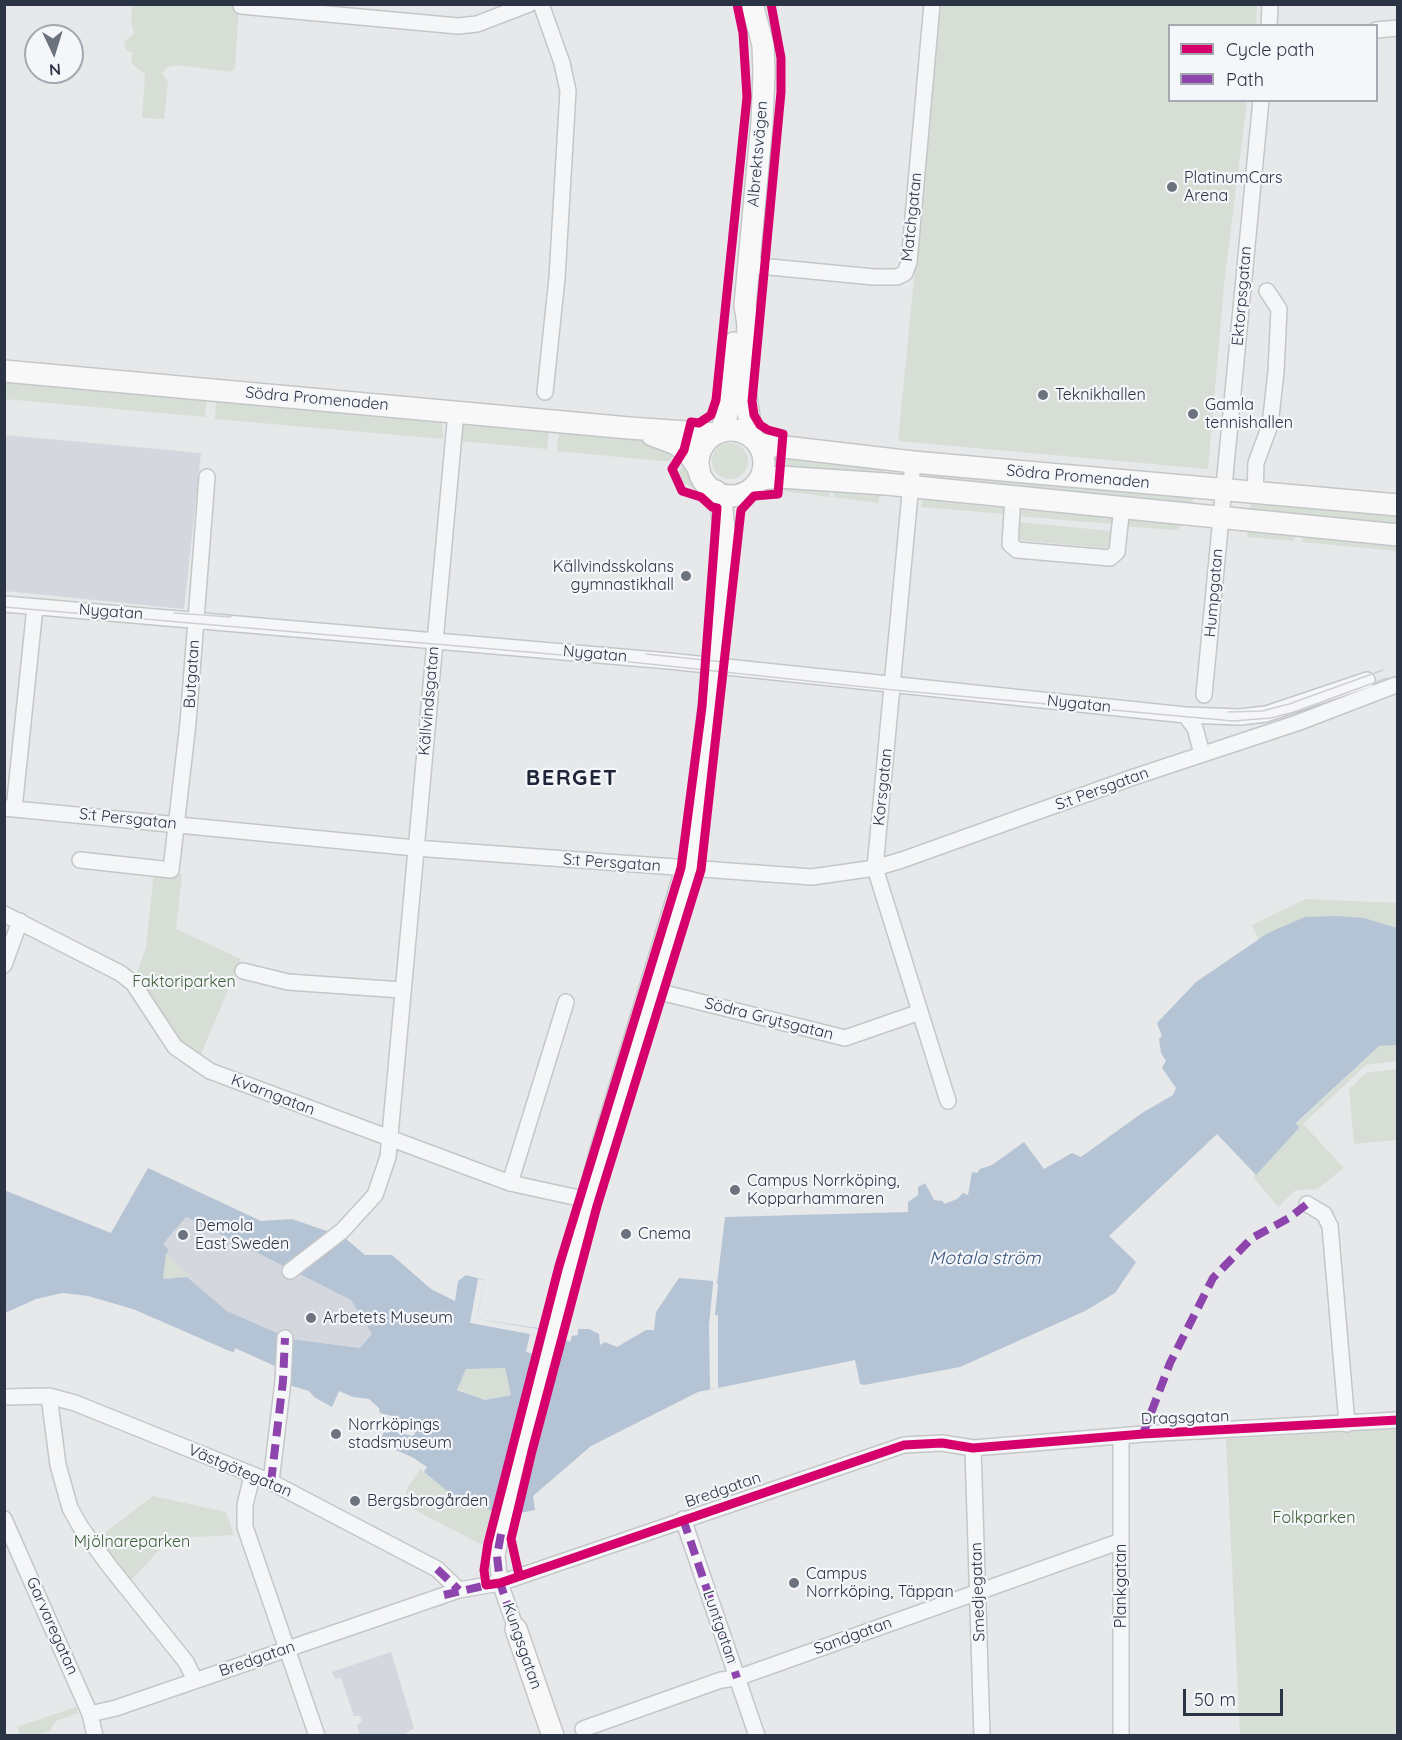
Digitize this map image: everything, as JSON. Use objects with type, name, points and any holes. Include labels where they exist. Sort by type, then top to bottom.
[{"type":"main road","name":"Albrektsvägen","points":[[752,4],[763,45],[764,72],[745,305],[748,325],[745,391],[755,440]]},
{"type":"main road","name":"Albrektsvägen","points":[[718,432],[727,415],[736,325],[745,305]]},
{"type":"main road","name":"Södra Promenaden","points":[[4,370],[629,428],[718,432]]},
{"type":"main road","name":"Södra Promenaden","points":[[629,428],[676,444],[688,453],[699,469]]},
{"type":"main road","points":[[732,430],[755,440],[764,463],[759,479],[752,488],[740,495],[729,495],[716,491],[703,480],[699,469],[701,449],[718,432],[732,430]]},
{"type":"main road","name":"Södra Promenaden","points":[[755,440],[913,462],[1398,505]]},
{"type":"main road","name":"Södra Promenaden","points":[[759,479],[780,477],[911,486],[1222,515],[1398,535]]},
{"type":"main road","name":"Kungsgatan","points":[[501,1534],[588,1200],[693,850],[714,665],[725,541],[721,499],[716,491]]},
{"type":"main road","name":"Kungsgatan","points":[[725,541],[740,495]]},
{"type":"main road","name":"Kungsgatan","points":[[516,1629],[553,1736]]},
{"type":"street","points":[[241,6],[458,26],[477,24],[530,4]]},
{"type":"street","points":[[541,4],[562,63],[568,91],[557,278],[545,392]]},
{"type":"street","name":"Matchgatan","points":[[749,265],[874,277],[897,277],[905,273],[909,262],[932,4]]},
{"type":"street","points":[[1269,24],[1270,4]]},
{"type":"street","points":[[1378,30],[1398,28]]},
{"type":"street","name":"Ektorpsgatan","points":[[1224,491],[1261,102]]},
{"type":"street","points":[[1256,494],[1256,463],[1270,425],[1276,372],[1279,309],[1267,291]]},
{"type":"street","name":"Källvindsgatan","points":[[290,1271],[342,1231],[375,1195],[388,1157],[456,412]]},
{"type":"street","name":"Korsgatan","points":[[913,462],[875,868],[948,1101]]},
{"type":"street","name":"Butgatan","points":[[80,860],[171,870],[196,618],[207,477]]},
{"type":"street","name":"Humpgatan","points":[[1204,695],[1224,491]]},
{"type":"street","name":"Södra Promenaden","points":[[1013,496],[1010,544],[1017,550],[1110,558],[1117,552],[1122,506]]},
{"type":"street","name":"Nygatan","points":[[4,604],[196,618],[714,665],[1185,715]]},
{"type":"street","points":[[9,809],[35,607]]},
{"type":"street","points":[[1185,715],[1240,717],[1266,714],[1367,680]]},
{"type":"street","name":"S:t Persgatan","points":[[9,809],[415,848],[812,877],[875,868],[1297,723],[1396,685]]},
{"type":"street","points":[[1185,715],[1195,728],[1202,754]]},
{"type":"street","name":"Kvarngatan","points":[[4,914],[120,973],[133,983],[176,1047],[197,1064],[258,1090],[510,1183],[588,1200]]},
{"type":"street","points":[[4,965],[20,921]]},
{"type":"street","points":[[243,971],[288,982],[402,990]]},
{"type":"street","name":"Södra Grytsgatan","points":[[652,990],[845,1038],[920,1012]]},
{"type":"street","points":[[510,1183],[566,1002]]},
{"type":"street","points":[[1307,1204],[1324,1214],[1330,1226],[1347,1424]]},
{"type":"street","points":[[271,1482],[283,1381],[285,1338]]},
{"type":"street","points":[[49,1396],[58,1465],[70,1508],[80,1526],[186,1662],[195,1680]]},
{"type":"street","name":"Västgötegatan","points":[[4,1397],[49,1396],[104,1414],[271,1482],[437,1569],[459,1590]]},
{"type":"street","name":"Dragsgatan","points":[[973,1448],[1121,1436],[1398,1420]]},
{"type":"street","name":"Plankgatan","points":[[1121,1436],[1121,1736]]},
{"type":"street","name":"Bredgatan","points":[[90,1714],[459,1590],[500,1583],[904,1444],[942,1443],[973,1448]]},
{"type":"street","name":"Smedjegatan","points":[[973,1448],[982,1736]]},
{"type":"street","points":[[252,1476],[243,1520],[317,1736]]},
{"type":"street","name":"Garvaregatan","points":[[4,1519],[90,1714],[95,1736]]},
{"type":"street","name":"Luntgatan","points":[[683,1519],[757,1736]]},
{"type":"street","name":"Kungsgatan","points":[[501,1534],[497,1556],[500,1583],[516,1629]]},
{"type":"street","name":"Sandgatan","points":[[584,1729],[721,1680],[737,1678],[1121,1541]]},
{"type":"shaded area","points":[[5,435],[201,453],[184,609],[5,591]]},
{"type":"shaded area","points":[[186,1217],[351,1300],[372,1334],[360,1348],[291,1339],[227,1311],[187,1277],[163,1279],[163,1244]]},
{"type":"shaded area","points":[[391,1652],[414,1728],[404,1735],[360,1735],[357,1725],[362,1722],[360,1716],[354,1716],[341,1678],[335,1679],[332,1672]]},
{"type":"green space","points":[[132,5],[239,5],[235,68],[231,72],[178,65],[168,67],[162,73],[168,81],[164,119],[142,118],[145,74],[131,63],[133,53],[126,50],[124,42],[134,34],[131,20]]},
{"type":"green space","points":[[941,5],[1257,5],[1256,24],[1168,24],[1168,102],[1247,102],[1224,285],[1208,469],[898,441]]},
{"type":"green space","points":[[4,381],[207,399],[205,417],[5,399]]},
{"type":"green space","points":[[216,399],[442,421],[443,439],[215,419]]},
{"type":"green space","points":[[464,423],[549,432],[547,449],[460,441]]},
{"type":"green space","points":[[559,432],[653,441],[677,453],[669,461],[661,461],[557,451]]},
{"type":"green space","points":[[730,443],[743,448],[748,461],[743,474],[730,479],[717,474],[712,461],[717,448]]},
{"type":"green space","points":[[765,452],[781,454],[780,470],[764,469]]},
{"type":"green space","points":[[786,454],[885,464],[883,479],[785,470]]},
{"type":"green space","points":[[682,466],[702,492],[682,483],[679,472]]},
{"type":"green space","points":[[925,472],[1194,492],[1192,508],[924,478]]},
{"type":"green space","points":[[882,487],[878,503],[833,497],[834,491],[863,495]]},
{"type":"green space","points":[[784,488],[830,492],[829,497],[784,491]]},
{"type":"green space","points":[[927,495],[952,496],[962,504],[1006,508],[1005,514],[921,507],[922,498]]},
{"type":"green space","points":[[1252,496],[1397,511],[1397,526],[1250,512]]},
{"type":"green space","points":[[1017,509],[1114,518],[1113,524],[1016,516]]},
{"type":"green space","points":[[1123,519],[1159,522],[1188,521],[1176,530],[1123,526]]},
{"type":"green space","points":[[1018,522],[1111,531],[1112,543],[1105,548],[1018,540]]},
{"type":"green space","points":[[1248,522],[1266,532],[1294,535],[1294,541],[1247,537]]},
{"type":"green space","points":[[1302,536],[1397,544],[1397,551],[1302,542]]},
{"type":"green space","name":"Faktoriparken","points":[[154,871],[182,874],[176,929],[241,959],[197,1064],[133,983],[146,948]]},
{"type":"green space","points":[[1306,899],[1397,903],[1397,947],[1264,952],[1252,925]]},
{"type":"green space","points":[[1397,1045],[1397,1061],[1366,1065],[1303,1124],[1344,1168],[1317,1189],[1296,1190],[1278,1207],[1253,1177],[1299,1128],[1296,1124],[1379,1046]]},
{"type":"green space","points":[[1397,1069],[1397,1140],[1354,1144],[1349,1089],[1366,1073]]},
{"type":"green space","points":[[166,1254],[189,1274],[187,1277],[163,1279]]},
{"type":"green space","points":[[505,1368],[511,1395],[485,1400],[457,1389],[466,1369]]},
{"type":"green space","name":"Folkparken","points":[[1397,1429],[1397,1735],[1240,1735],[1226,1439]]},
{"type":"green space","points":[[420,1469],[452,1495],[492,1510],[482,1545],[402,1503],[408,1487]]},
{"type":"green space","name":"Mjölnareparken","points":[[153,1496],[226,1512],[234,1535],[171,1538],[130,1581],[98,1538]]},
{"type":"green space","points":[[76,1707],[78,1713],[56,1721],[50,1731],[36,1735],[16,1735],[19,1732],[17,1727]]},
{"type":"water","name":"Motala ström","points":[[1305,917],[1364,918],[1397,928],[1397,1045],[1379,1046],[1296,1123],[1299,1128],[1256,1175],[1217,1134],[1109,1236],[1136,1262],[1115,1293],[1085,1311],[960,1367],[864,1385],[860,1384],[855,1360],[698,1392],[591,1446],[533,1496],[535,1510],[505,1516],[452,1495],[424,1472],[427,1467],[412,1457],[379,1443],[384,1432],[387,1433],[389,1430],[412,1436],[415,1434],[415,1427],[396,1417],[380,1413],[379,1408],[369,1399],[353,1397],[339,1391],[332,1407],[314,1397],[309,1391],[289,1385],[273,1370],[133,1309],[88,1296],[62,1293],[36,1299],[5,1313],[4,1190],[111,1233],[148,1168],[261,1221],[292,1219],[344,1237],[365,1255],[392,1255],[431,1289],[455,1301],[458,1281],[466,1275],[484,1280],[477,1319],[538,1328],[570,1342],[572,1336],[578,1335],[578,1329],[589,1329],[599,1334],[600,1345],[605,1342],[617,1347],[646,1330],[654,1330],[656,1312],[679,1278],[713,1281],[713,1284],[717,1284],[725,1217],[908,1212],[908,1202],[918,1195],[918,1187],[958,1166],[980,1169],[992,1165],[1024,1142],[1044,1169],[1072,1153],[1081,1157],[1142,1113],[1173,1095],[1176,1088],[1162,1068],[1166,1061],[1161,1053],[1159,1039],[1162,1036],[1157,1023],[1196,982],[1268,933]],"holes":[[[186,1217],[351,1300],[372,1334],[360,1348],[291,1339],[227,1311],[187,1277],[163,1279],[166,1254],[169,1250],[163,1244]],[[505,1368],[511,1395],[485,1400],[457,1390],[466,1369]]]},
{"type":"pier","points":[[964,1163],[981,1167],[977,1173],[972,1172],[968,1195],[963,1193],[957,1199],[944,1204],[943,1201],[934,1200],[925,1183]]},
{"type":"pier","points":[[478,1279],[484,1280],[477,1319],[539,1329],[540,1326],[566,1336],[520,1516],[504,1519],[492,1513],[533,1354],[526,1352],[530,1334],[470,1323]]},
{"type":"pier","points":[[713,1284],[718,1284],[715,1315],[718,1315],[718,1388],[710,1389],[709,1325]]},
{"type":"pier","points":[[235,1348],[277,1367],[276,1377],[229,1354],[229,1351],[234,1352]]},
{"type":"tram line","points":[[4,607],[574,656],[893,690],[1233,721],[1271,718],[1294,712],[1387,678]]},
{"type":"tram line","points":[[174,613],[231,617]]},
{"type":"tram line","points":[[646,654],[724,662]]},
{"type":"tram line","points":[[1228,712],[1262,711],[1289,704],[1383,670]]},
{"type":"marked path","points":[[1143,1434],[1170,1363],[1213,1278],[1252,1238],[1289,1218],[1307,1204]]},
{"type":"marked path","points":[[271,1482],[283,1381],[285,1338]]},
{"type":"marked path","points":[[683,1519],[737,1678]]},
{"type":"marked path","points":[[501,1534],[497,1556],[500,1583],[516,1629]]},
{"type":"marked path","points":[[437,1569],[459,1590]]},
{"type":"marked path","points":[[444,1595],[492,1584]]},
{"type":"cycle path","points":[[737,4],[743,33],[747,97],[716,400],[711,415],[699,423],[691,422],[684,450],[672,469],[682,491],[701,497],[712,507],[717,508],[702,707],[681,868],[559,1266],[488,1543],[484,1570],[486,1585],[500,1583],[904,1445],[942,1443],[973,1448],[1143,1434],[1398,1420]]},
{"type":"cycle path","points":[[519,1575],[511,1539],[532,1451],[597,1206],[701,870],[741,510],[754,496],[778,494],[783,434],[760,425],[754,415],[752,401],[781,92],[781,58],[771,4]]},
{"type":"place","name":"PlatinumCars Arena","points":[[1172,187]]},
{"type":"place","name":"Teknikhallen","points":[[1043,395]]},
{"type":"place","name":"Gamla tennishallen","points":[[1193,414]]},
{"type":"place","name":"Källvindsskolans gymnastikhall","points":[[686,576]]},
{"type":"place","name":"Campus Norrköping, Kopparhammaren","points":[[735,1190]]},
{"type":"place","name":"Cnema","points":[[626,1234]]},
{"type":"place","name":"Demola East Sweden","points":[[183,1235]]},
{"type":"place","name":"Arbetets Museum","points":[[311,1318]]},
{"type":"place","name":"Norrköpings stadsmuseum","points":[[336,1434]]},
{"type":"place","name":"Bergsbrogården","points":[[355,1501]]},
{"type":"place","name":"Campus Norrköping, Täppan","points":[[794,1583]]},
{"type":"district","name":"BERGET","points":[[572,778]]}]
